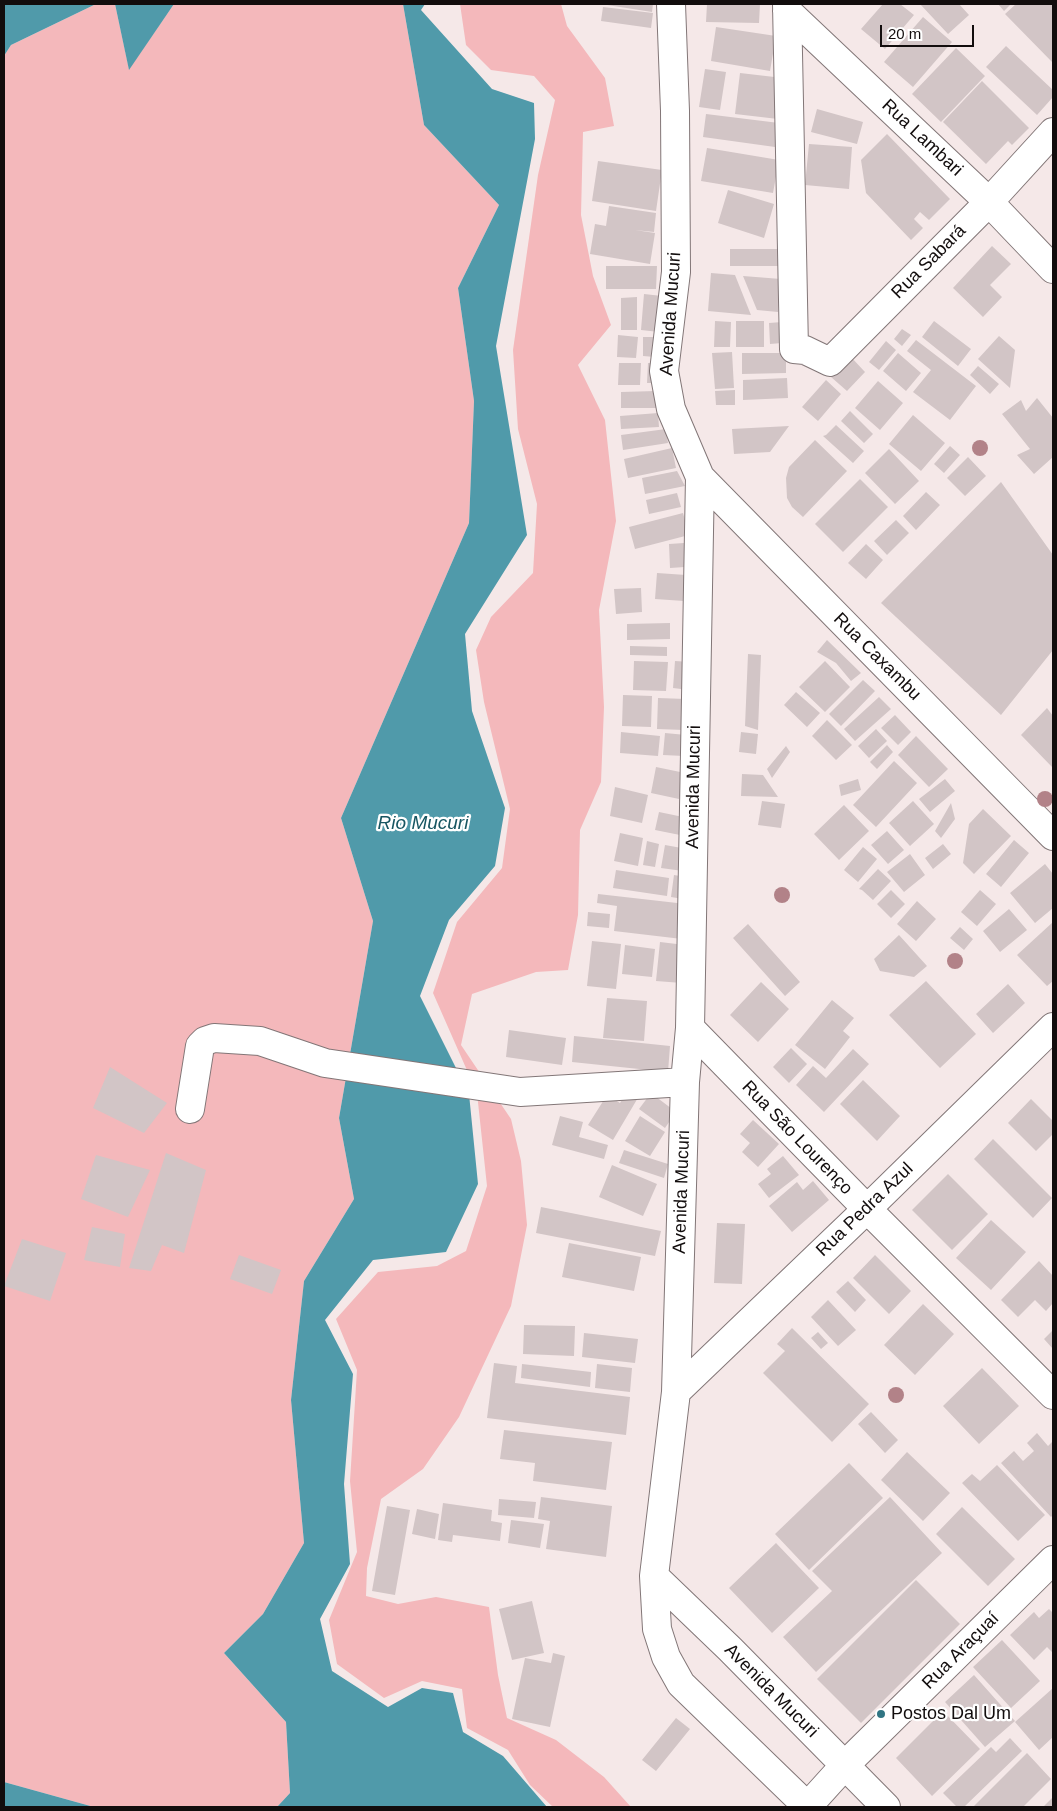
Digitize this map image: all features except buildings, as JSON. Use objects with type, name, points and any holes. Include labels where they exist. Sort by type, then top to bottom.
[{"type":"street","name":"Avenida Mucuri","points":[[671,4],[675,111],[676,272],[664,371],[670,409],[700,477],[690,1028],[685,1082],[676,1392],[654,1576],[657,1629],[666,1657],[680,1684],[807,1807]]},
{"type":"street","name":"Rua Lambari","points":[[787,7],[989,202],[1053,269]]},
{"type":"street","name":"Rua Sabará","points":[[787,7],[794,349],[805,350],[830,362],[989,202],[1053,132]]},
{"type":"street","name":"Rua Caxambu","points":[[700,477],[1053,836]]},
{"type":"street","name":"Rua Pedra Azul","points":[[676,1392],[1053,1027]]},
{"type":"street","name":"Rua São Lourenço","points":[[690,1028],[1053,1395]]},
{"type":"street","points":[[190,1108],[200,1046],[205,1041],[214,1038],[260,1041],[325,1062],[520,1092],[685,1082]]},
{"type":"street","name":"Rua Araçuaí","points":[[807,1807],[845,1765],[1053,1560]]},
{"type":"street","name":"Avenida Mucuri","points":[[654,1576],[730,1649],[886,1807]]},
{"type":"shaded area","points":[[96,4],[115,4],[129,69],[174,4],[403,4],[424,125],[499,205],[458,288],[474,401],[469,523],[341,818],[373,921],[339,1118],[354,1199],[304,1281],[291,1400],[304,1543],[263,1614],[224,1653],[286,1722],[290,1793],[277,1807],[94,1807],[4,1782],[4,56],[11,45]]},
{"type":"shaded area","points":[[460,4],[561,4],[567,26],[605,78],[614,126],[583,132],[581,215],[593,276],[611,325],[578,365],[605,420],[616,521],[599,610],[604,707],[601,782],[580,830],[578,915],[568,970],[536,972],[472,994],[461,1045],[511,1119],[521,1161],[527,1225],[511,1306],[459,1417],[423,1469],[381,1499],[367,1568],[366,1596],[398,1604],[436,1597],[489,1607],[498,1675],[507,1718],[556,1740],[604,1777],[631,1807],[553,1807],[530,1785],[508,1750],[467,1728],[462,1689],[422,1681],[384,1698],[337,1664],[329,1620],[357,1552],[350,1481],[357,1370],[336,1319],[378,1272],[437,1266],[466,1251],[487,1186],[477,1093],[433,993],[457,922],[502,868],[510,809],[484,702],[476,650],[491,617],[533,573],[537,504],[518,429],[513,350],[538,175],[555,100],[534,76],[491,70],[466,45]]},
{"type":"water","points":[[4,4],[96,4],[11,45],[4,56]]},
{"type":"water","points":[[115,4],[174,4],[129,70]]},
{"type":"water","name":"Rio Mucuri","points":[[403,4],[425,4],[421,10],[492,89],[534,103],[535,139],[496,346],[527,535],[465,634],[472,711],[505,808],[495,866],[449,920],[420,996],[469,1094],[478,1184],[446,1252],[373,1260],[325,1320],[353,1374],[344,1484],[350,1564],[320,1619],[332,1671],[388,1707],[422,1688],[453,1693],[463,1732],[503,1756],[547,1807],[277,1807],[290,1793],[286,1722],[224,1653],[263,1614],[304,1543],[291,1400],[304,1281],[354,1199],[339,1118],[373,921],[341,818],[469,523],[474,401],[458,288],[499,205],[424,125]]},
{"type":"water","points":[[4,1782],[94,1807],[4,1807]]},
{"type":"place","name":"Postos Dal Um","points":[[881,1714]]}]
